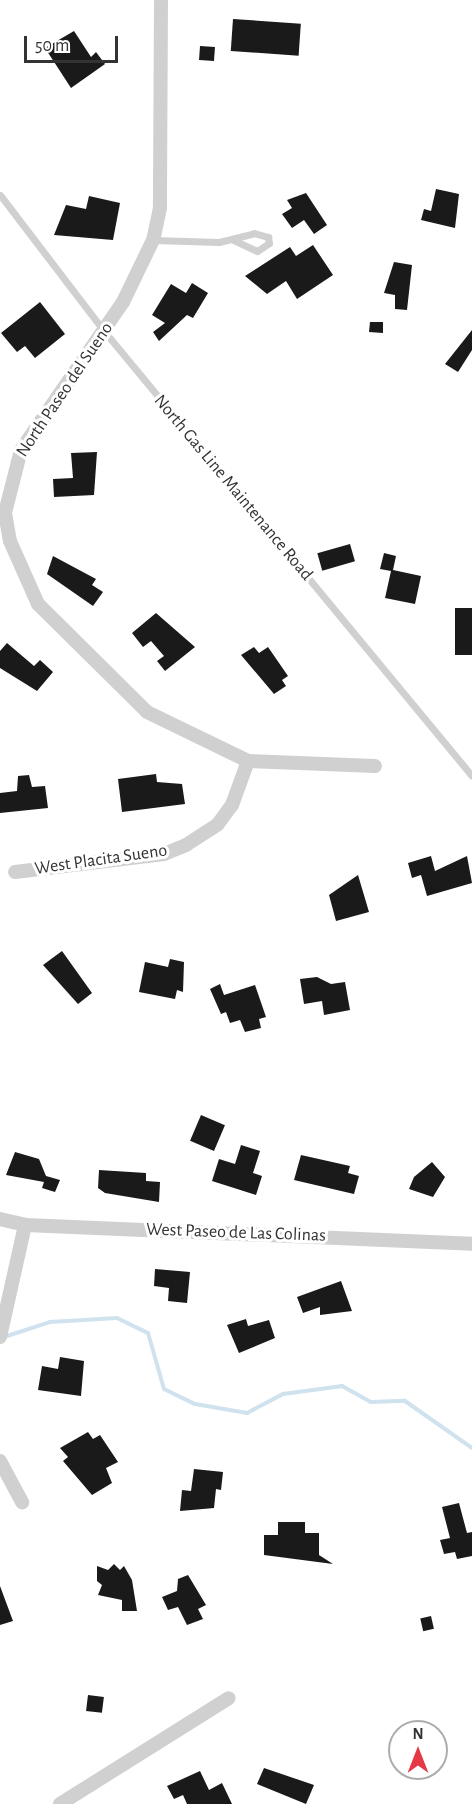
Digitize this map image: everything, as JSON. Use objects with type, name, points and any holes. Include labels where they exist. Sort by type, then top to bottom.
[{"type":"street","name":"North Paseo del Sueno","points":[[161,0],[160,208],[153,240],[104,331],[32,432],[10,476],[5,513],[19,572],[38,604],[147,712],[248,761],[375,766]]},
{"type":"street","name":"West Placita Sueno","points":[[15,872],[164,854],[186,846],[218,824],[232,805],[248,761]]},
{"type":"street","name":"West Paseo de Las Colinas","points":[[0,1219],[25,1225],[472,1244]]},
{"type":"street","points":[[0,1336],[25,1225]]},
{"type":"street","points":[[0,1461],[22,1502]]},
{"type":"street","points":[[60,1804],[229,1698]]},
{"type":"lane","name":"North Gas Line Maintenance Road","points":[[0,195],[104,331],[472,776]]},
{"type":"lane","points":[[153,240],[233,240],[254,233],[267,237],[269,243],[256,251],[244,250],[233,240]]},
{"type":"building","points":[[233,19],[301,24],[299,56],[231,51]]},
{"type":"building","points":[[74,31],[91,57],[96,52],[105,64],[71,88],[45,48]]},
{"type":"building","points":[[200,46],[215,47],[214,61],[199,60]]},
{"type":"building","points":[[436,189],[459,194],[455,228],[421,220],[424,209],[431,211]]},
{"type":"building","points":[[306,193],[327,225],[314,234],[304,220],[292,228],[282,214],[292,208],[287,200]]},
{"type":"building","points":[[89,196],[120,203],[113,240],[54,235],[66,205],[86,209]]},
{"type":"building","points":[[313,245],[333,275],[297,299],[286,281],[267,294],[245,276],[290,247],[296,256]]},
{"type":"building","points":[[394,262],[412,265],[407,310],[395,309],[395,295],[384,293]]},
{"type":"building","points":[[192,283],[208,293],[193,318],[187,315],[159,341],[153,332],[165,323],[152,315],[171,284],[186,293]]},
{"type":"building","points":[[40,302],[65,334],[35,358],[25,346],[17,352],[1,333]]},
{"type":"building","points":[[370,322],[383,322],[383,333],[369,332]]},
{"type":"building","points":[[472,330],[472,350],[458,372],[445,364]]},
{"type":"building","points":[[97,452],[94,495],[54,497],[53,479],[73,478],[71,453]]},
{"type":"building","points":[[350,544],[355,561],[322,571],[317,553]]},
{"type":"building","points":[[384,553],[396,556],[393,570],[421,576],[415,604],[385,598],[391,571],[380,569]]},
{"type":"building","points":[[53,556],[96,579],[92,585],[103,592],[93,606],[47,574]]},
{"type":"building","points":[[455,608],[472,608],[472,655],[455,655]]},
{"type":"building","points":[[156,613],[195,647],[165,671],[157,661],[164,656],[151,641],[143,647],[132,633]]},
{"type":"building","points":[[7,643],[34,666],[40,660],[53,672],[37,691],[0,668],[0,651]]},
{"type":"building","points":[[254,647],[259,653],[268,647],[288,676],[282,680],[286,686],[274,694],[241,655]]},
{"type":"building","points":[[156,774],[157,782],[182,784],[185,804],[122,812],[118,779]]},
{"type":"building","points":[[29,775],[32,787],[45,786],[48,808],[0,813],[0,793],[17,791],[18,776]]},
{"type":"building","points":[[431,856],[435,871],[467,856],[472,883],[427,896],[421,875],[412,878],[408,863]]},
{"type":"building","points":[[358,875],[369,912],[336,921],[329,895]]},
{"type":"building","points":[[62,951],[92,993],[78,1004],[43,965]]},
{"type":"building","points":[[170,959],[184,962],[183,992],[177,990],[175,999],[139,992],[145,962],[168,967]]},
{"type":"building","points":[[317,977],[331,984],[345,982],[350,1010],[324,1015],[322,1001],[304,1004],[300,979]]},
{"type":"building","points":[[220,984],[224,995],[255,985],[266,1017],[259,1019],[261,1028],[245,1032],[240,1020],[230,1023],[226,1012],[221,1014],[210,989]]},
{"type":"building","points":[[201,1115],[225,1125],[214,1151],[190,1141]]},
{"type":"building","points":[[241,1145],[260,1151],[253,1173],[262,1176],[256,1195],[212,1181],[219,1159],[235,1164]]},
{"type":"building","points":[[15,1152],[39,1159],[46,1176],[60,1180],[55,1192],[42,1188],[44,1182],[6,1175]]},
{"type":"building","points":[[301,1155],[350,1166],[348,1173],[359,1176],[354,1194],[294,1180]]},
{"type":"building","points":[[432,1162],[445,1177],[433,1197],[409,1189],[414,1177]]},
{"type":"building","points":[[99,1170],[146,1173],[146,1181],[160,1182],[159,1202],[105,1193],[98,1188]]},
{"type":"building","points":[[155,1269],[190,1272],[187,1303],[168,1301],[169,1288],[154,1286]]},
{"type":"building","points":[[341,1281],[352,1311],[320,1315],[320,1307],[303,1313],[297,1297]]},
{"type":"building","points":[[246,1319],[248,1326],[269,1320],[275,1338],[239,1353],[227,1325]]},
{"type":"building","points":[[60,1357],[84,1361],[81,1396],[38,1390],[42,1366],[58,1369]]},
{"type":"building","points":[[88,1432],[93,1439],[100,1435],[118,1462],[106,1468],[112,1483],[92,1495],[63,1461],[68,1457],[60,1448]]},
{"type":"building","points":[[194,1469],[223,1472],[221,1490],[216,1489],[214,1508],[180,1511],[182,1490],[191,1491]]},
{"type":"building","points":[[459,1503],[467,1533],[472,1532],[472,1556],[457,1559],[455,1552],[444,1554],[440,1540],[450,1538],[442,1507]]},
{"type":"building","points":[[278,1522],[305,1522],[305,1533],[319,1533],[319,1555],[333,1564],[264,1555],[264,1535],[278,1535]]},
{"type":"building","points":[[114,1564],[120,1570],[124,1566],[132,1580],[137,1611],[122,1611],[122,1600],[98,1595],[102,1585],[97,1581],[97,1566],[108,1570]]},
{"type":"building","points":[[188,1575],[206,1605],[198,1609],[203,1619],[187,1625],[178,1607],[168,1610],[162,1597],[177,1591],[178,1579]]},
{"type":"building","points":[[0,1586],[13,1621],[0,1625]]},
{"type":"building","points":[[431,1616],[434,1629],[423,1631],[420,1618]]},
{"type":"building","points":[[88,1695],[104,1697],[102,1713],[86,1711]]},
{"type":"building","points":[[264,1768],[314,1785],[306,1804],[257,1784]]},
{"type":"building","points":[[200,1771],[209,1790],[222,1783],[232,1804],[187,1804],[183,1795],[174,1799],[167,1786]]},
{"type":"waterway","points":[[4,1337],[50,1322],[117,1318],[148,1333],[164,1389],[195,1404],[247,1413],[283,1394],[342,1386],[371,1402],[405,1401],[472,1448]]}]
